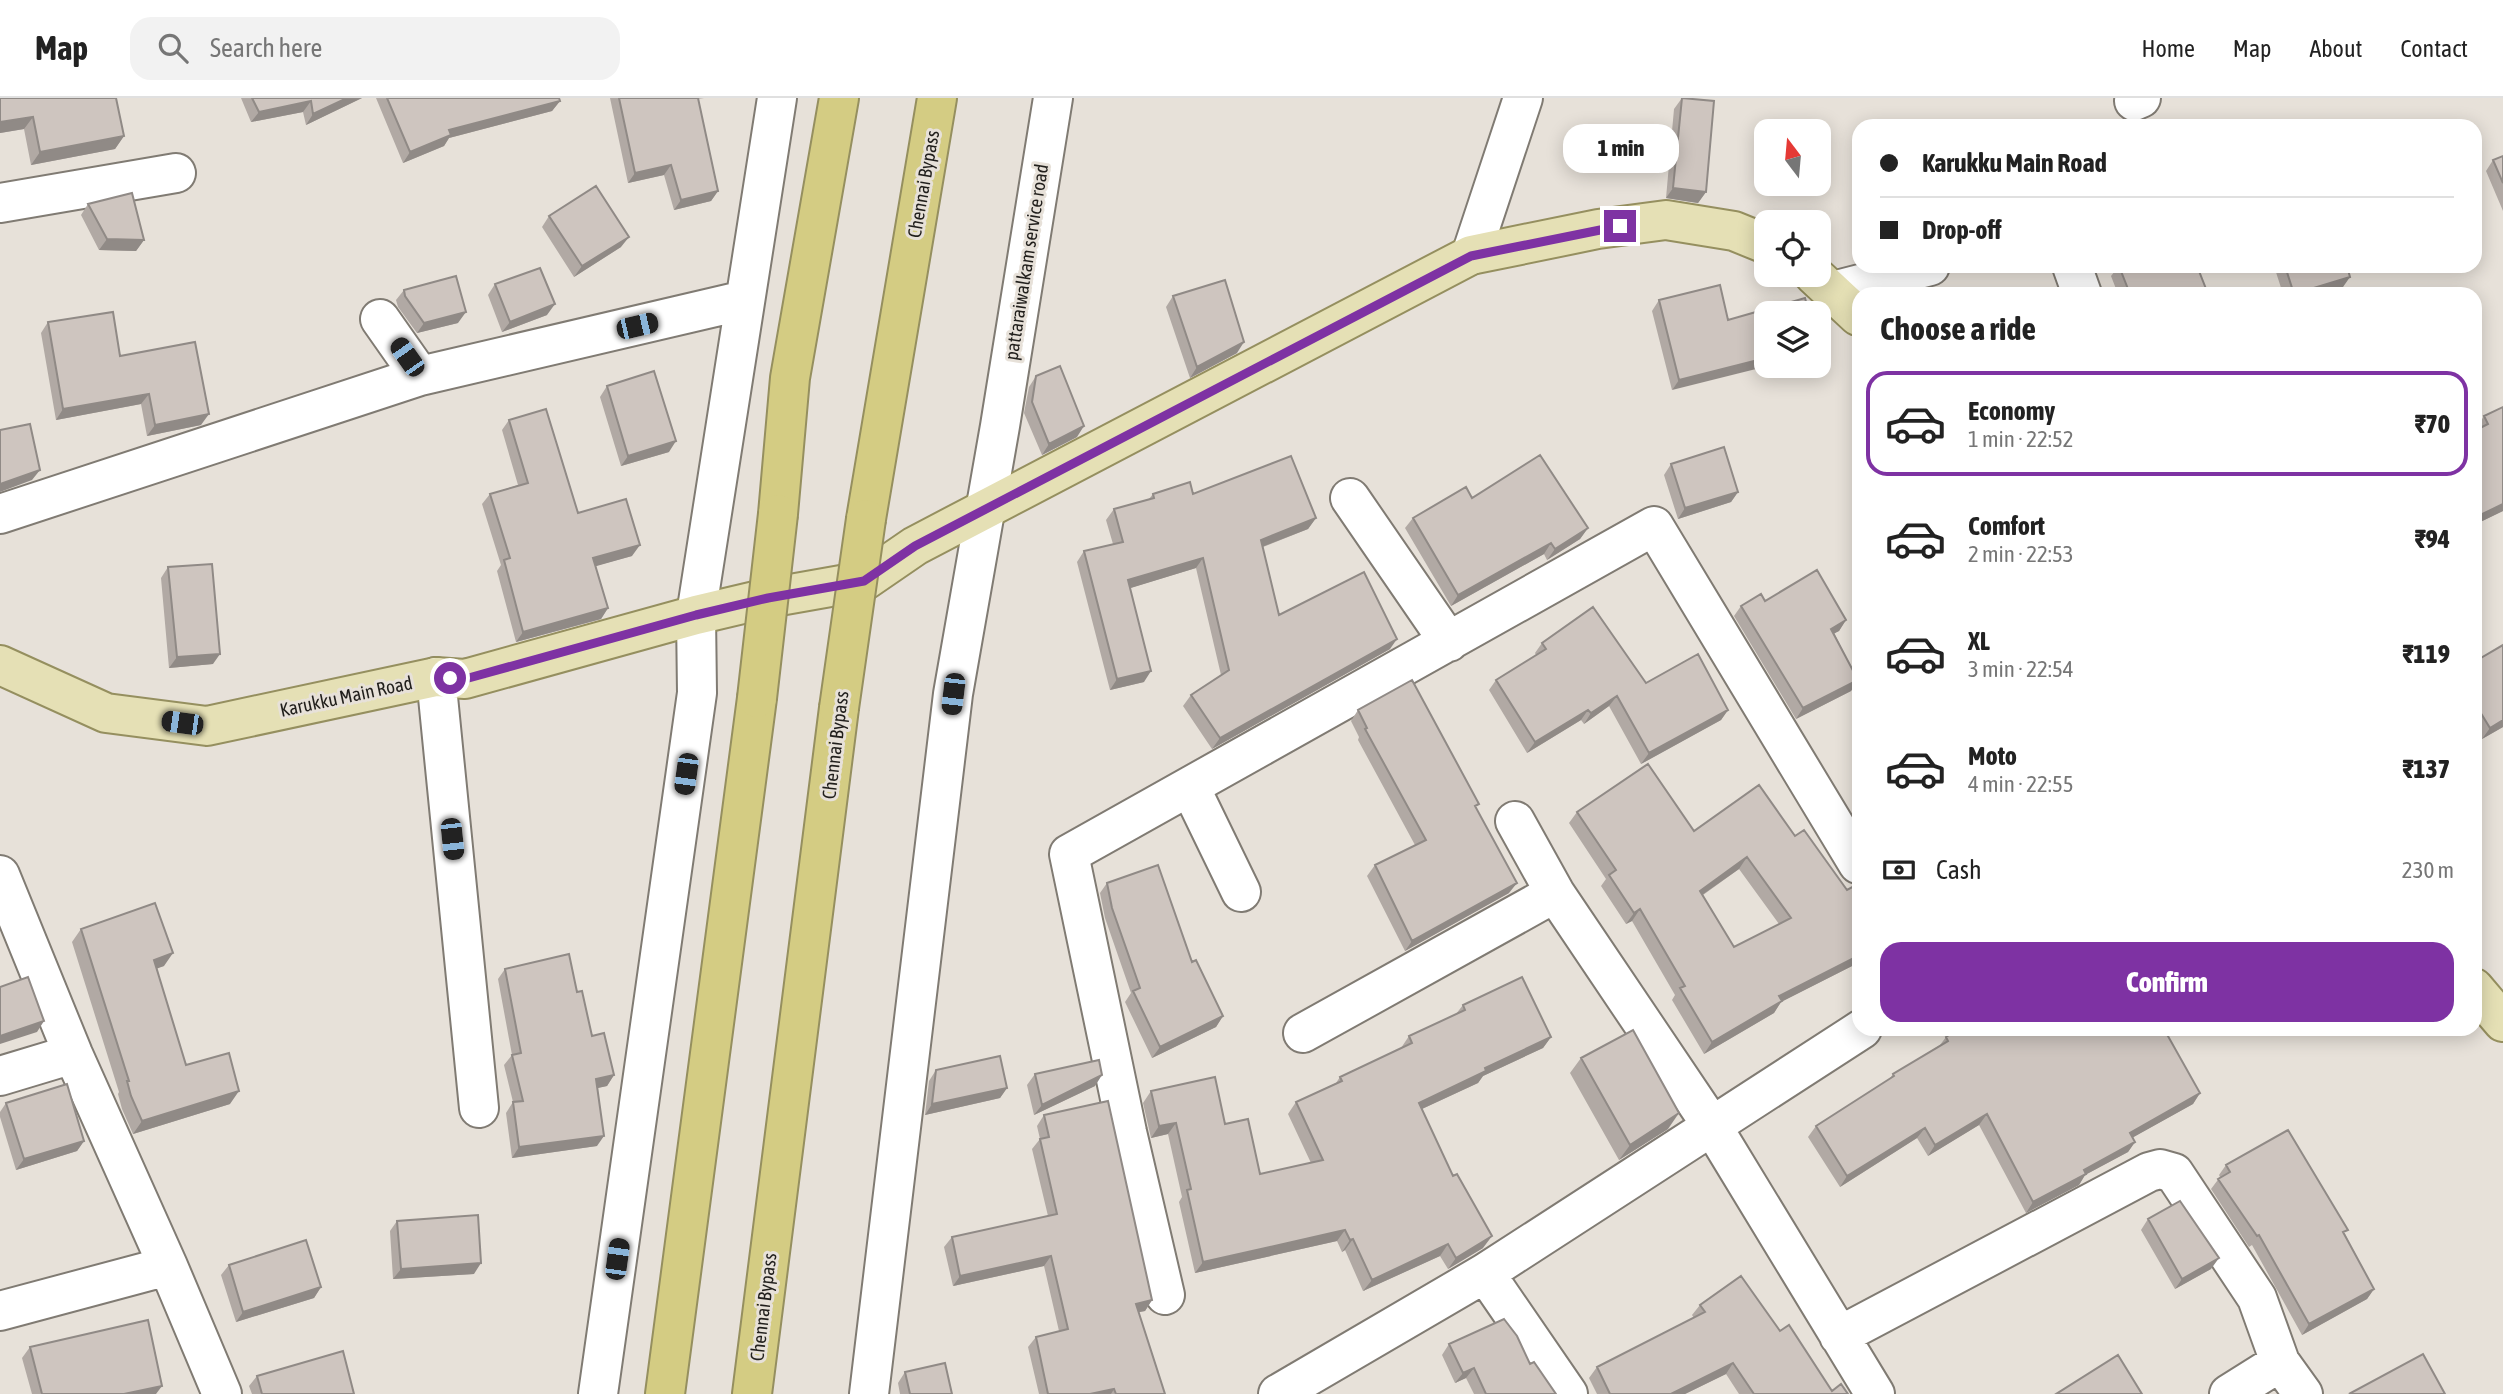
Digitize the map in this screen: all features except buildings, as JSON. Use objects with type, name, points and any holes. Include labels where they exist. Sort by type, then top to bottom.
[{"type":"highway","points":[[665,1394],[757,698],[790,378],[839,98]]},
{"type":"highway","name":"Chennai Bypass","points":[[752,1394],[839,708],[866,519],[937,98]]},
{"type":"main road","name":"Karukku Main Road","points":[[0,665],[106,712],[207,726],[436,677],[465,679],[696,615],[768,598],[864,581],[915,546],[1471,256],[1598,229],[1665,219],[1734,231],[1754,239]]},
{"type":"street","points":[[598,1394],[697,693],[696,615],[777,98]]},
{"type":"street","name":"pattaraiwalkam service road","points":[[869,1394],[953,694],[1053,98]]},
{"type":"street","points":[[1471,256],[1523,98]]},
{"type":"street","points":[[0,204],[176,173]]},
{"type":"street","points":[[1859,287],[1906,273]]},
{"type":"street","points":[[1835,294],[1852,289]]},
{"type":"street","points":[[0,514],[420,376],[745,300]]},
{"type":"street","points":[[380,319],[420,376]]},
{"type":"street","points":[[1350,498],[1449,642]]},
{"type":"street","points":[[1166,1294],[1127,1132],[1069,854],[1654,526],[1852,854]]},
{"type":"street","points":[[436,677],[479,1108]]},
{"type":"street","points":[[1190,787],[1241,892]]},
{"type":"street","points":[[1515,821],[1555,893],[1712,1126],[1875,1394]]},
{"type":"street","points":[[3,890],[222,1394]]},
{"type":"street","points":[[1303,1033],[1555,893]]},
{"type":"street","points":[[1278,1394],[1485,1273],[1852,1035]]},
{"type":"street","points":[[0,1076],[73,1054]]},
{"type":"street","points":[[1839,1336],[2149,1172],[2160,1169],[2174,1173],[2257,1298],[2280,1362],[2303,1394]]},
{"type":"street","points":[[0,1311],[168,1266]]},
{"type":"street","points":[[1485,1273],[1568,1394]]},
{"type":"street","points":[[2229,1394],[2280,1362]]},
{"type":"route","points":[[450,678],[465,679],[696,615],[768,598],[864,581],[915,546],[1471,256],[1620,226]]}]
